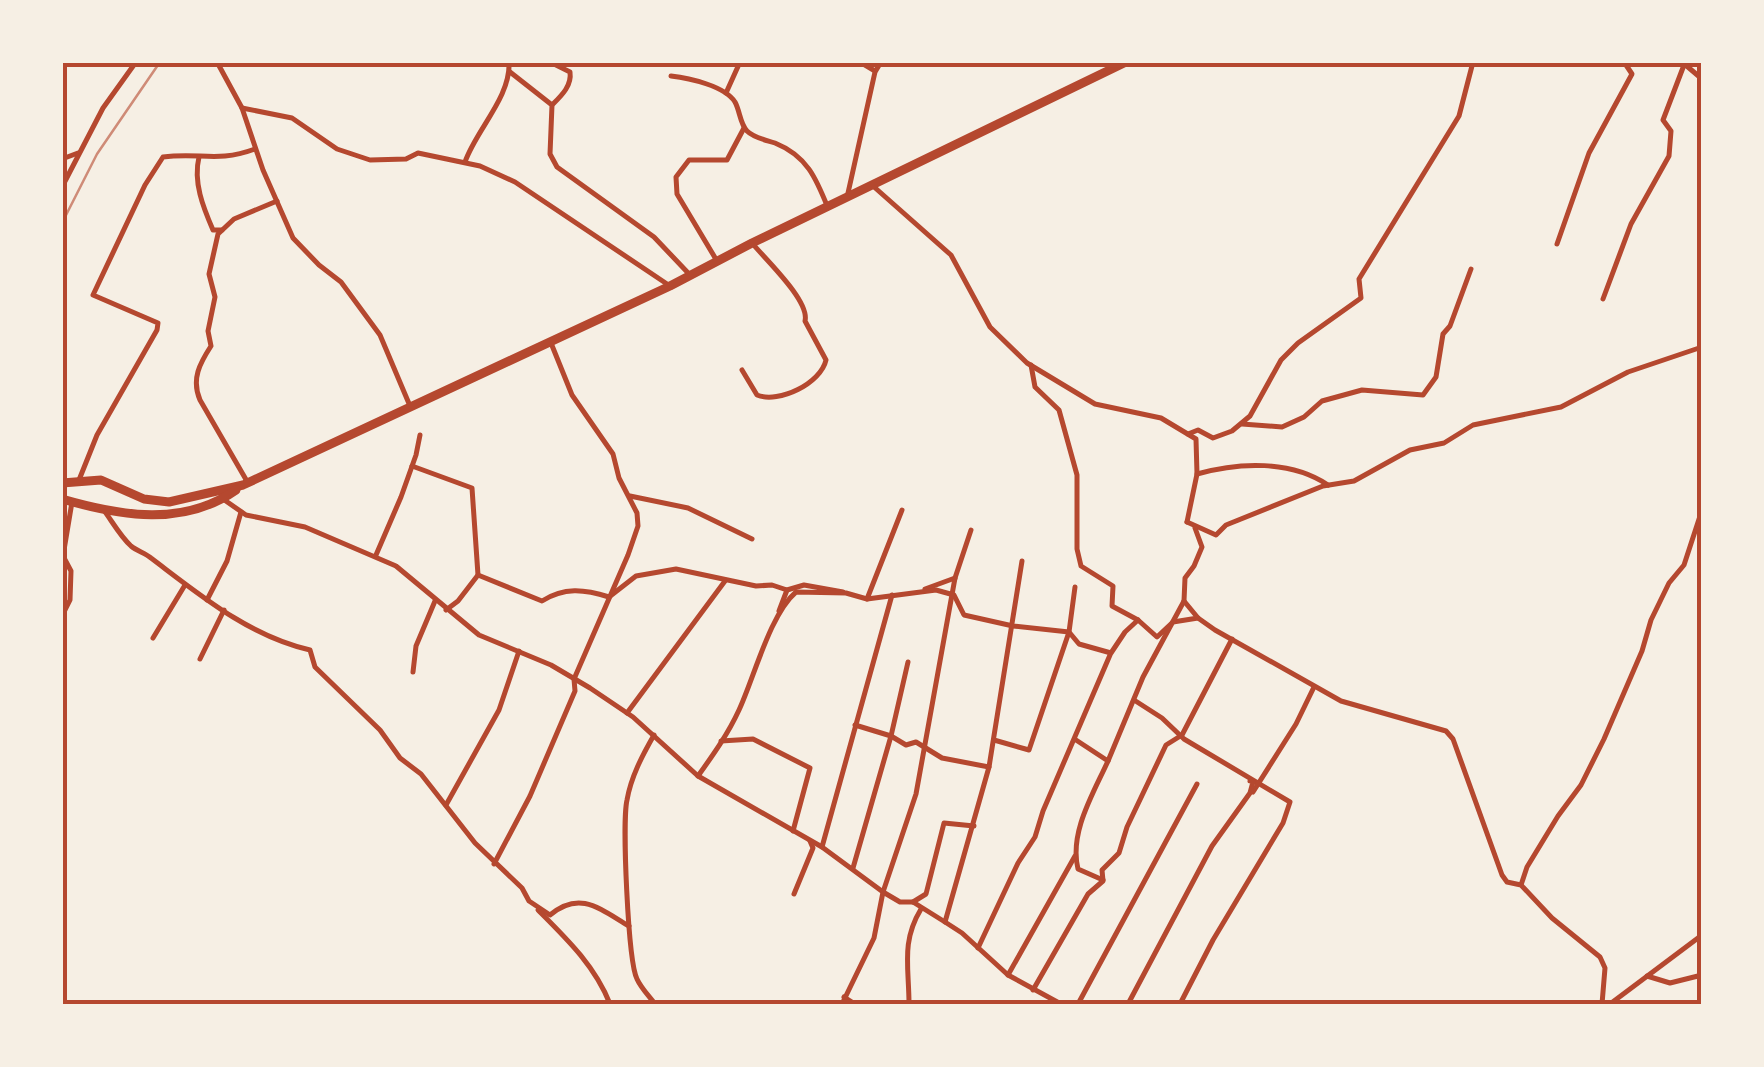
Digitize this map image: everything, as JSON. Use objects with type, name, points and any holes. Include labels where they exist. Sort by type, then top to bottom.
[{"type":"highway","points":[[68,500],[130,514],[170,515],[223,499],[245,484],[691,276],[1126,62]]},
{"type":"highway","points":[[62,484],[101,480],[144,500],[169,502],[245,484]]},
{"type":"street","points":[[217,62],[242,108],[293,238],[318,265],[341,282],[380,336],[410,406]]},
{"type":"street","points":[[465,162],[473,139],[493,112],[510,72],[509,62]]},
{"type":"street","points":[[550,62],[570,72],[571,79],[552,105]]},
{"type":"street","points":[[726,93],[740,62]]},
{"type":"street","points":[[860,62],[875,72]]},
{"type":"street","points":[[848,196],[875,72],[881,62]]},
{"type":"street","points":[[1188,434],[1198,430],[1213,438],[1242,424],[1256,410],[1281,360],[1298,343],[1362,298],[1359,279],[1458,116],[1473,62]]},
{"type":"street","points":[[1558,244],[1590,153],[1632,74],[1624,62]]},
{"type":"street","points":[[62,187],[104,108],[134,63]]},
{"type":"street","points":[[1603,299],[1631,224],[1670,156],[1671,131],[1662,120],[1683,64],[1702,79]]},
{"type":"street","points":[[510,72],[552,105],[550,154],[557,168],[654,237],[691,276]]},
{"type":"street","points":[[671,76],[689,78],[726,93],[734,100],[744,128],[806,162],[828,208]]},
{"type":"street","points":[[242,108],[292,118],[336,149],[370,160],[406,159],[418,152],[465,162],[515,182],[670,286]]},
{"type":"street","points":[[717,262],[677,194],[676,178],[690,160],[728,160],[744,128]]},
{"type":"street","points":[[77,482],[98,435],[158,330],[158,323],[93,294],[145,184],[163,157],[184,154],[225,159],[256,149]]},
{"type":"street","points":[[62,160],[80,152]]},
{"type":"street","points":[[199,157],[194,176],[204,200],[204,212],[213,230],[222,230]]},
{"type":"street","points":[[871,185],[952,255],[990,327],[1011,351],[1095,404],[1160,418],[1196,439],[1197,474],[1188,522]]},
{"type":"street","points":[[245,484],[196,386],[199,366],[211,346],[208,331],[215,297],[209,274],[222,230],[234,219],[277,201]]},
{"type":"street","points":[[742,370],[757,395],[770,398],[809,383],[825,366],[824,355],[806,321],[808,312],[802,300],[752,243]]},
{"type":"street","points":[[1242,424],[1282,427],[1304,417],[1322,401],[1362,390],[1423,395],[1436,377],[1442,334],[1450,326],[1471,269]]},
{"type":"street","points":[[494,864],[530,796],[575,691],[574,679],[636,535],[636,512],[609,447],[572,395],[550,340]]},
{"type":"street","points":[[1188,522],[1216,534],[1226,525],[1328,485],[1354,481],[1410,450],[1444,443],[1473,425],[1560,407],[1628,372],[1702,347]]},
{"type":"street","points":[[1031,365],[1036,387],[1058,410],[1077,475],[1077,549],[1081,566],[1113,586],[1112,606],[1138,620],[1157,637],[1173,622],[1198,618]]},
{"type":"street","points":[[376,555],[412,466],[420,435]]},
{"type":"street","points":[[1197,474],[1246,464],[1304,472],[1328,485]]},
{"type":"street","points":[[412,466],[472,488],[478,575],[446,610]]},
{"type":"street","points":[[630,496],[688,508],[752,539]]},
{"type":"street","points":[[223,499],[241,512],[305,527],[376,555],[410,577],[479,634],[574,679],[627,713],[698,776],[822,847],[900,902],[913,902],[926,894],[944,823],[974,826]]},
{"type":"street","points":[[62,616],[70,600],[70,571],[64,556],[68,500]]},
{"type":"street","points":[[104,509],[133,548],[185,585],[282,644],[310,650],[315,666],[380,730],[400,758],[421,774],[494,864],[522,888],[529,901],[573,944],[598,978],[610,1004]]},
{"type":"street","points":[[867,599],[902,510]]},
{"type":"street","points":[[1521,885],[1527,867],[1581,785],[1604,739],[1652,620],[1669,584],[1684,565],[1702,510]]},
{"type":"street","points":[[207,600],[227,561],[241,512]]},
{"type":"street","points":[[1008,975],[1075,856],[1082,820],[1134,700],[1184,601],[1184,578],[1202,547],[1198,530],[1188,522]]},
{"type":"street","points":[[855,1004],[843,1001],[874,938],[883,892],[916,794],[954,596],[954,578],[970,530]]},
{"type":"street","points":[[946,922],[994,740],[1022,561]]},
{"type":"street","points":[[478,575],[542,602],[560,590],[609,597],[636,576],[676,568],[724,581],[772,584],[787,590],[804,585],[867,599],[936,590],[954,596],[964,615],[1013,626],[1070,632],[1079,644],[1111,654]]},
{"type":"street","points":[[915,594],[954,578]]},
{"type":"street","points":[[627,713],[724,581]]},
{"type":"street","points":[[152,638],[185,585]]},
{"type":"street","points":[[994,740],[1029,750],[1070,632],[1076,587]]},
{"type":"street","points":[[698,776],[739,711],[787,590]]},
{"type":"street","points":[[756,665],[788,598],[796,592],[846,592]]},
{"type":"street","points":[[822,847],[892,595]]},
{"type":"street","points":[[412,672],[416,646],[435,601]]},
{"type":"street","points":[[1184,601],[1198,618],[1341,701],[1446,731],[1453,739],[1502,874],[1507,882],[1521,885],[1552,918],[1600,957],[1606,979],[1602,1004]]},
{"type":"street","points":[[200,659],[224,610]]},
{"type":"street","points":[[978,948],[1034,837],[1111,654],[1138,620]]},
{"type":"street","points":[[1103,880],[1102,870],[1119,852],[1166,745],[1182,735],[1232,639]]},
{"type":"street","points":[[446,805],[498,710],[519,651]]},
{"type":"street","points":[[853,868],[908,662]]},
{"type":"street","points":[[1244,806],[1296,724],[1314,687]]},
{"type":"street","points":[[1128,1004],[1212,846],[1250,793],[1253,782],[1134,700]]},
{"type":"street","points":[[855,725],[906,745],[916,742],[942,758],[988,768]]},
{"type":"street","points":[[654,735],[626,802],[629,926],[635,976],[655,1004]]},
{"type":"street","points":[[722,742],[752,738],[810,768],[793,831]]},
{"type":"street","points":[[1076,740],[1108,761]]},
{"type":"street","points":[[1180,1004],[1290,802],[1219,759]]},
{"type":"street","points":[[1078,1004],[1196,784]]},
{"type":"street","points":[[794,894],[813,848],[810,840]]},
{"type":"street","points":[[1075,856],[1078,869],[1103,880]]},
{"type":"street","points":[[1033,990],[1088,894],[1103,880]]},
{"type":"street","points":[[529,901],[550,916],[562,905],[574,902],[594,906],[629,926]]},
{"type":"street","points":[[913,902],[946,922],[1008,975],[1061,1004]]},
{"type":"street","points":[[908,1004],[907,935],[921,909]]},
{"type":"street","points":[[1610,1004],[1702,935]]},
{"type":"street","points":[[1647,976],[1670,983],[1702,975]]},
{"type":"railway","points":[[62,223],[97,154],[160,62]]}]
